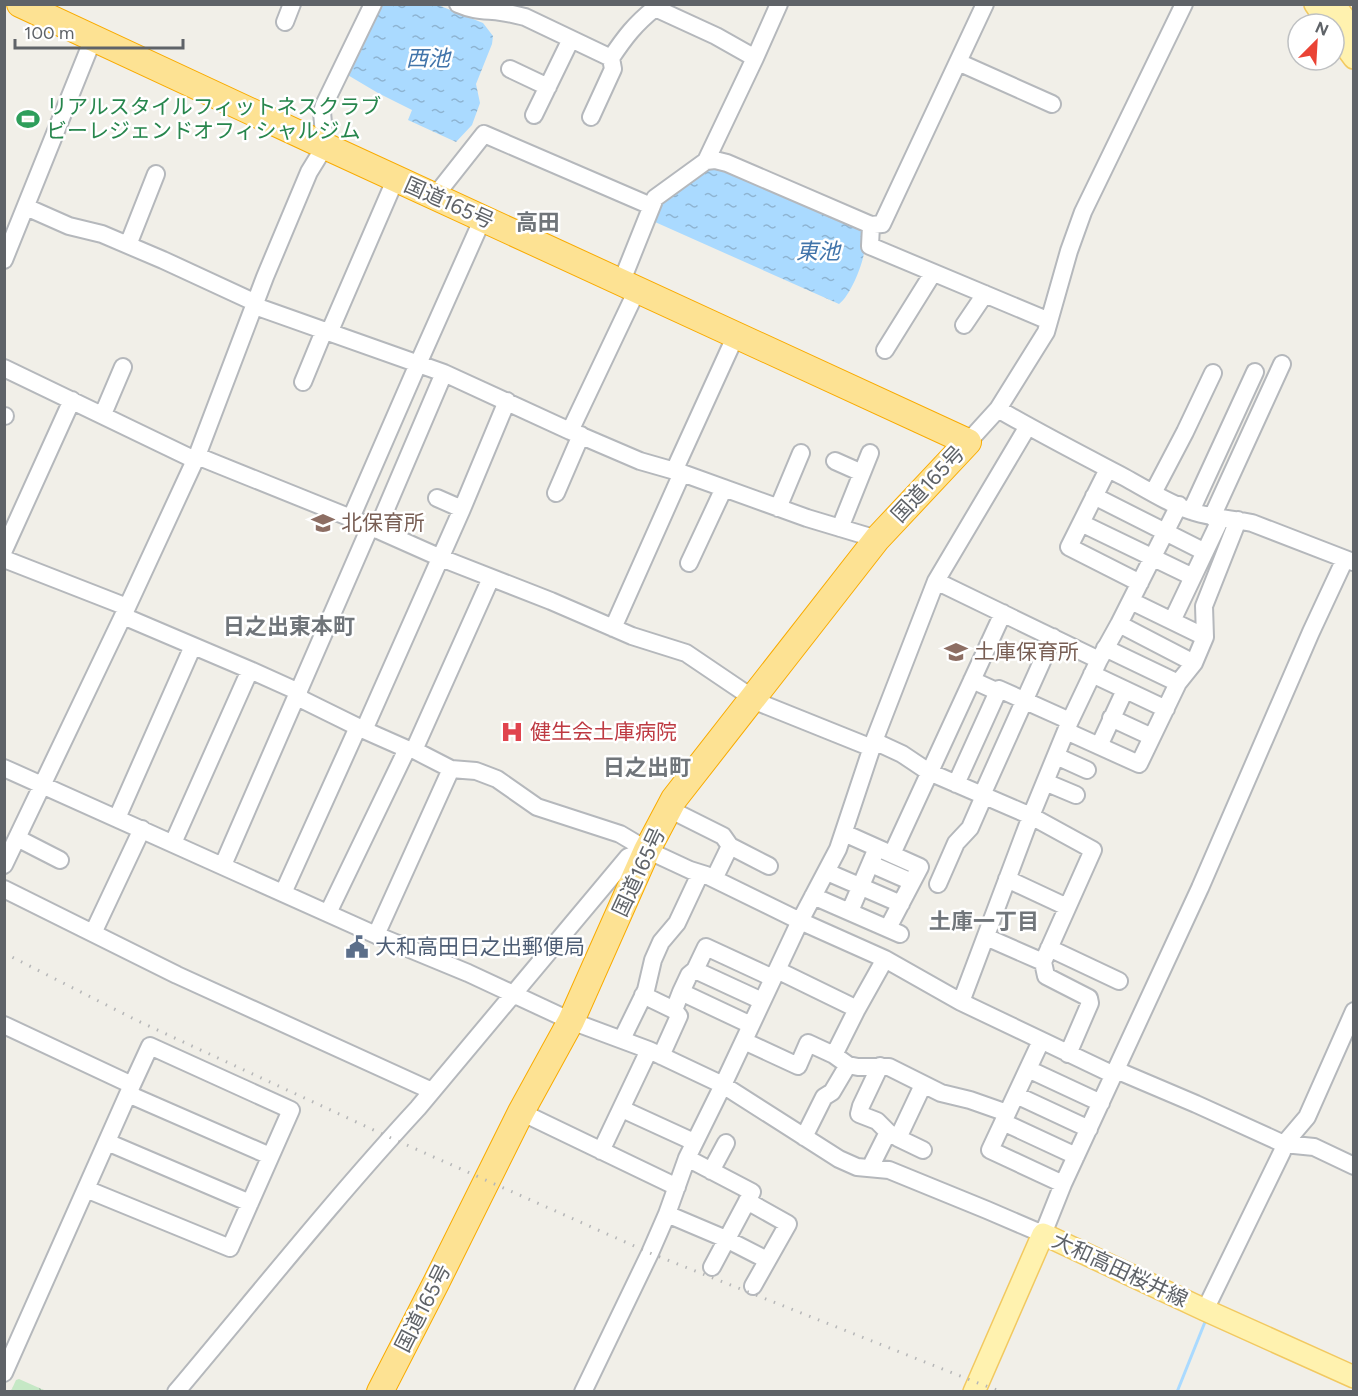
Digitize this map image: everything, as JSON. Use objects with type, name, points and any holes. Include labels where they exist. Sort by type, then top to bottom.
[{"type":"highway","name":"国道165号","points":[[20,4],[968,442],[877,539],[674,799],[647,850],[571,1021],[521,1112],[380,1392]]},
{"type":"main road","points":[[1334,4],[1353,31]]},
{"type":"main road","name":"大和高田桜井線","points":[[974,1392],[1043,1234],[1353,1377]]},
{"type":"street","points":[[285,22],[292,4]]},
{"type":"street","points":[[4,865],[196,458],[265,277],[309,172],[325,146],[322,112],[324,105],[374,4]]},
{"type":"street","points":[[458,4],[475,10],[512,13],[525,17],[611,58]]},
{"type":"street","points":[[556,492],[575,433],[629,287],[651,206],[655,198],[706,161],[779,4]]},
{"type":"street","points":[[706,161],[716,160],[727,163],[871,225],[882,224],[985,4]]},
{"type":"street","points":[[968,442],[998,409],[1046,332],[1069,251],[1083,212],[1184,4]]},
{"type":"street","points":[[591,117],[613,69],[611,58],[627,34],[655,8],[716,36],[755,58]]},
{"type":"street","points":[[4,260],[93,39]]},
{"type":"street","points":[[534,115],[571,39]]},
{"type":"street","points":[[958,62],[1052,105]]},
{"type":"street","points":[[510,69],[548,87]]},
{"type":"street","points":[[435,196],[484,135],[651,206]]},
{"type":"street","points":[[128,245],[156,174]]},
{"type":"street","points":[[303,382],[396,178]]},
{"type":"street","points":[[26,207],[69,226],[102,234],[128,245],[255,304],[326,332],[444,373],[640,460],[778,508],[877,539]]},
{"type":"street","points":[[351,518],[483,218]]},
{"type":"street","points":[[871,225],[870,246],[1049,321]]},
{"type":"street","points":[[885,350],[933,273]]},
{"type":"street","points":[[964,325],[985,294]]},
{"type":"street","points":[[613,628],[736,335]]},
{"type":"street","points":[[972,680],[1025,701],[1099,746],[1139,764],[1178,683],[1194,663],[1205,637],[1204,606],[1224,519],[1282,364]]},
{"type":"street","points":[[103,414],[123,367]]},
{"type":"street","points":[[4,368],[196,458],[351,518],[441,558],[632,636],[686,653],[760,703],[902,754],[929,772],[1030,816],[1093,850],[1046,955],[1046,976],[1089,998],[1090,1003],[1068,1054]]},
{"type":"street","points":[[961,1002],[1030,816],[1068,726],[1165,533],[1185,508],[1255,372]]},
{"type":"street","points":[[223,865],[444,373]]},
{"type":"street","points":[[1153,493],[1213,373]]},
{"type":"street","points":[[4,550],[72,400]]},
{"type":"street","points":[[284,893],[441,558],[507,401]]},
{"type":"street","points":[[4,768],[376,935],[468,973],[571,1021],[655,1053],[723,1086],[839,1159],[857,1167],[888,1170],[1043,1234],[1063,1184],[1200,888],[1311,632],[1351,561],[1252,523],[1224,519],[1185,508],[998,409]]},
{"type":"street","points":[[584,1392],[649,1257],[691,1150],[800,921],[838,849],[873,744],[936,581],[1028,426]]},
{"type":"street","points":[[778,508],[801,453]]},
{"type":"street","points":[[840,528],[870,453]]},
{"type":"street","points":[[836,461],[862,473]]},
{"type":"street","points":[[1108,469],[1069,547],[1140,583]]},
{"type":"street","points":[[689,562],[724,488]]},
{"type":"street","points":[[1094,496],[1205,552]]},
{"type":"street","points":[[437,498],[462,509]]},
{"type":"street","points":[[1172,621],[1192,577],[1224,519]]},
{"type":"street","points":[[1081,523],[1192,577]]},
{"type":"street","points":[[4,559],[250,670],[361,729],[451,769],[476,771],[497,779],[537,807],[620,834],[647,850],[885,959],[961,1002],[1068,1054],[1196,1104],[1284,1144],[1314,1147],[1353,1166]]},
{"type":"street","points":[[328,913],[410,750],[491,578]]},
{"type":"street","points":[[936,581],[1099,661],[1178,683]]},
{"type":"street","points":[[1131,601],[1205,637]]},
{"type":"street","points":[[850,911],[871,864],[885,851],[935,762],[1003,613]]},
{"type":"street","points":[[1119,624],[1194,663]]},
{"type":"street","points":[[938,884],[956,843],[970,828],[1053,637]]},
{"type":"street","points":[[117,818],[193,646]]},
{"type":"street","points":[[1099,661],[1125,690],[1166,709]]},
{"type":"street","points":[[173,843],[250,670]]},
{"type":"street","points":[[956,784],[999,689]]},
{"type":"street","points":[[1099,746],[1125,690]]},
{"type":"street","points":[[1111,718],[1152,737]]},
{"type":"street","points":[[1056,756],[1087,770]]},
{"type":"street","points":[[376,935],[451,769]]},
{"type":"street","points":[[1045,782],[1076,795]]},
{"type":"street","points":[[669,809],[723,836],[730,846],[769,866]]},
{"type":"street","points":[[93,933],[142,830]]},
{"type":"street","points":[[813,896],[894,931],[901,904],[920,867],[844,833]]},
{"type":"street","points":[[17,838],[60,860]]},
{"type":"street","points":[[622,1039],[643,995],[661,942],[677,923],[707,876],[730,846]]},
{"type":"street","points":[[176,1392],[628,857],[647,850]]},
{"type":"street","points":[[871,864],[912,882]]},
{"type":"street","points":[[827,872],[901,904]]},
{"type":"street","points":[[1007,879],[1068,907]]},
{"type":"street","points":[[4,889],[177,975],[432,1091]]},
{"type":"street","points":[[986,937],[1119,981]]},
{"type":"street","points":[[674,1010],[705,946],[857,1009]]},
{"type":"street","points":[[834,1054],[885,959]]},
{"type":"street","points":[[695,970],[762,1001]]},
{"type":"street","points":[[681,992],[751,1025]]},
{"type":"street","points":[[601,1151],[622,1109],[678,1016],[674,1010],[643,995]]},
{"type":"street","points":[[1204,1310],[1284,1144],[1307,1117],[1353,1011]]},
{"type":"street","points":[[4,1025],[130,1090],[270,1156]]},
{"type":"street","points":[[744,1041],[798,1066],[808,1043],[834,1054],[848,1065],[889,1067],[941,1093],[970,1100],[1076,1156]]},
{"type":"street","points":[[1041,1041],[990,1150],[1063,1184]]},
{"type":"street","points":[[5,1368],[150,1046],[291,1110],[230,1248],[86,1189]]},
{"type":"street","points":[[804,1137],[825,1097],[832,1092],[848,1065]]},
{"type":"street","points":[[880,1066],[859,1114],[877,1122],[893,1135],[923,1150]]},
{"type":"street","points":[[1028,1069],[1101,1103]]},
{"type":"street","points":[[870,1168],[923,1085]]},
{"type":"street","points":[[1016,1095],[1089,1129]]},
{"type":"street","points":[[622,1109],[691,1150],[711,1171],[752,1192],[711,1267]]},
{"type":"street","points":[[521,1112],[677,1187]]},
{"type":"street","points":[[107,1142],[250,1203]]},
{"type":"street","points":[[711,1171],[726,1143]]},
{"type":"street","points":[[747,1201],[788,1224],[753,1286]]},
{"type":"street","points":[[667,1214],[726,1239],[767,1260]]},
{"type":"green space","points":[[19,1379],[46,1391],[11,1391],[16,1380]]},
{"type":"water","name":"西池","points":[[382,5],[438,5],[483,23],[493,36],[476,84],[480,103],[472,125],[456,142],[408,120],[412,110],[346,74]]},
{"type":"water","name":"東池","points":[[707,166],[719,166],[853,222],[865,234],[861,265],[855,280],[839,304],[655,222],[653,213],[659,199]]},
{"type":"waterway","points":[[1177,1392],[1205,1322]]},
{"type":"railway","points":[[4,953],[138,1021],[391,1138],[650,1253],[1002,1392]]},
{"type":"place","name":"リアルスタイルフィットネスクラブ ビーレジェンドオフィシャルジム","points":[[28,119]]},
{"type":"place","name":"北保育所","points":[[323,523]]},
{"type":"place","name":"土庫保育所","points":[[956,652]]},
{"type":"place","name":"健生会土庫病院","points":[[512,732]]},
{"type":"place","name":"大和高田日之出郵便局","points":[[357,947]]},
{"type":"district","name":"高田","points":[[538,222]]},
{"type":"district","name":"日之出東本町","points":[[289,626]]},
{"type":"district","name":"日之出町","points":[[647,767]]},
{"type":"district","name":"土庫一丁目","points":[[984,921]]}]
